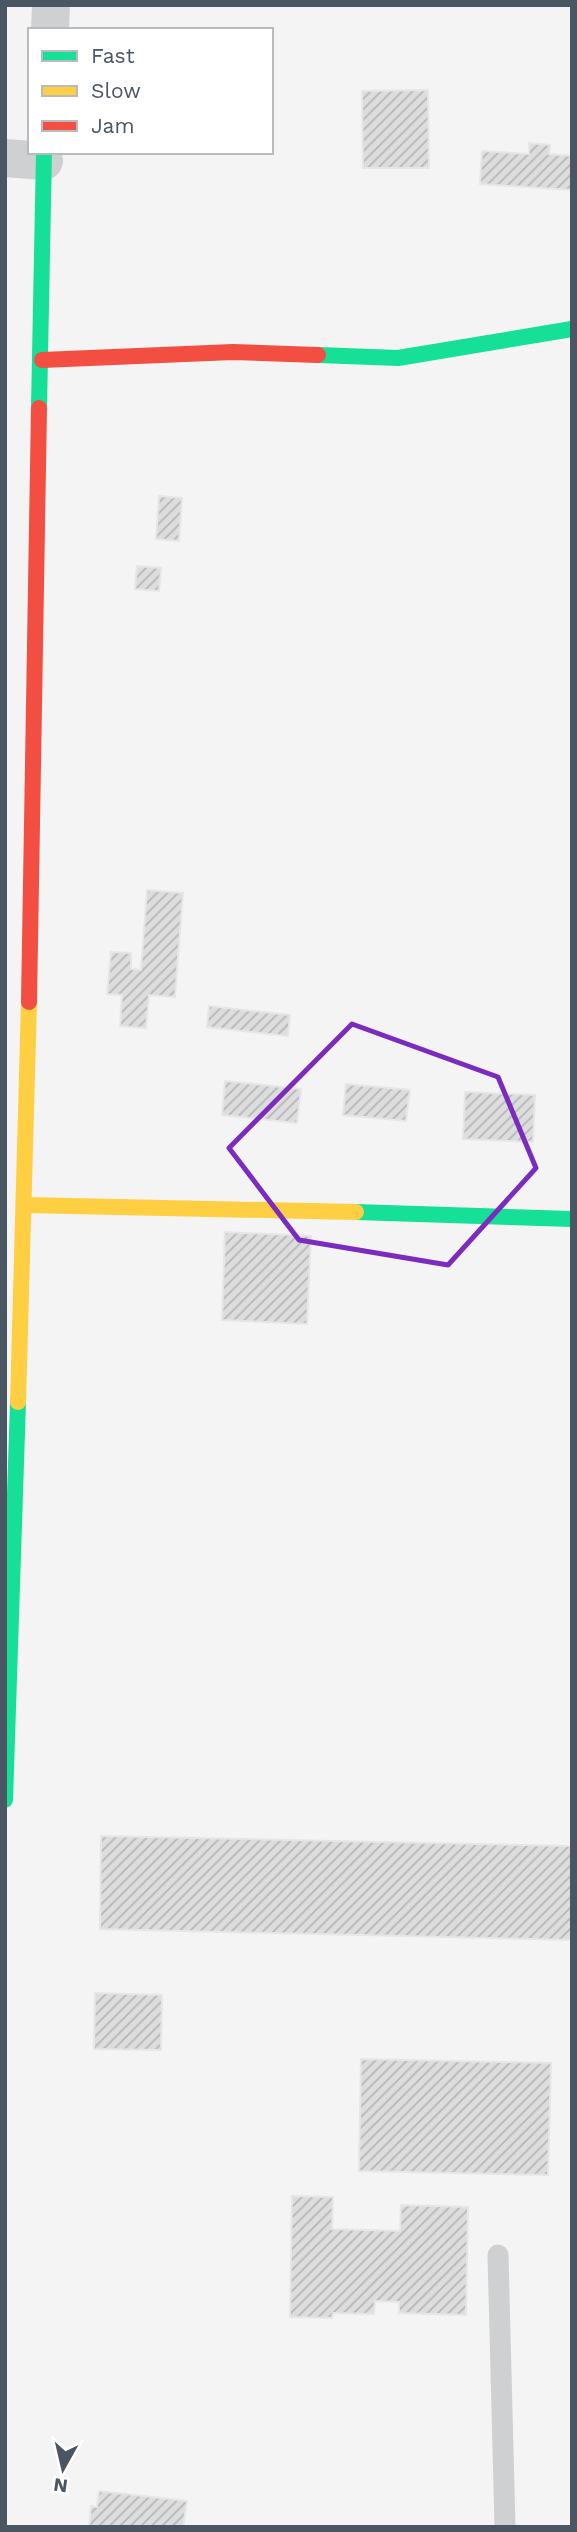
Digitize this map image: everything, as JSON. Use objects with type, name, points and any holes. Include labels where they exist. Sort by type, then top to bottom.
[{"type":"street","points":[[50,28],[51,5]]},
{"type":"street","points":[[5,158],[44,156],[25,1205],[5,1800]]},
{"type":"street","points":[[42,360],[233,352],[398,358],[572,329]]},
{"type":"street","points":[[25,1205],[572,1219]]},
{"type":"lane","points":[[498,2255],[505,2527]]},
{"type":"highlighted area","points":[[352,1024],[498,1077],[536,1168],[448,1265],[299,1240],[229,1148]]},
{"type":"building","points":[[428,90],[429,168],[363,168],[362,91]]},
{"type":"building","points":[[529,143],[550,145],[549,154],[572,156],[572,190],[480,184],[482,151],[529,154]]},
{"type":"building","points":[[159,496],[182,498],[179,541],[156,539]]},
{"type":"building","points":[[137,566],[161,568],[159,591],[135,589]]},
{"type":"building","points":[[147,890],[183,893],[175,997],[149,995],[146,1028],[120,1026],[122,995],[107,994],[111,952],[131,953],[131,969],[141,970]]},
{"type":"building","points":[[209,1006],[290,1015],[288,1036],[207,1027]]},
{"type":"building","points":[[225,1081],[301,1089],[297,1123],[222,1115]]},
{"type":"building","points":[[346,1084],[410,1090],[406,1121],[343,1115]]},
{"type":"building","points":[[465,1092],[535,1095],[533,1142],[463,1139]]},
{"type":"building","points":[[225,1232],[311,1236],[307,1324],[222,1320]]},
{"type":"building","points":[[101,1836],[572,1846],[572,1940],[100,1929]]},
{"type":"building","points":[[95,1993],[162,1995],[161,2050],[94,2049]]},
{"type":"building","points":[[361,2059],[551,2063],[548,2175],[359,2171]]},
{"type":"building","points":[[292,2196],[333,2197],[332,2229],[400,2231],[401,2205],[468,2207],[466,2315],[399,2313],[399,2302],[375,2301],[374,2314],[333,2313],[332,2318],[290,2317]]},
{"type":"building","points":[[99,2491],[187,2501],[183,2527],[89,2527],[91,2506],[97,2507]]},
{"type":"traffic: fast","points":[[39,408],[44,154]]},
{"type":"traffic: fast","points":[[318,355],[398,358],[572,329]]},
{"type":"traffic: fast","points":[[356,1212],[572,1219]]},
{"type":"traffic: fast","points":[[5,1800],[18,1402]]},
{"type":"traffic: slow","points":[[18,1402],[29,1002]]},
{"type":"traffic: slow","points":[[25,1205],[356,1212]]},
{"type":"traffic: jam","points":[[42,360],[233,352],[318,355]]},
{"type":"traffic: jam","points":[[29,1002],[39,408]]}]
